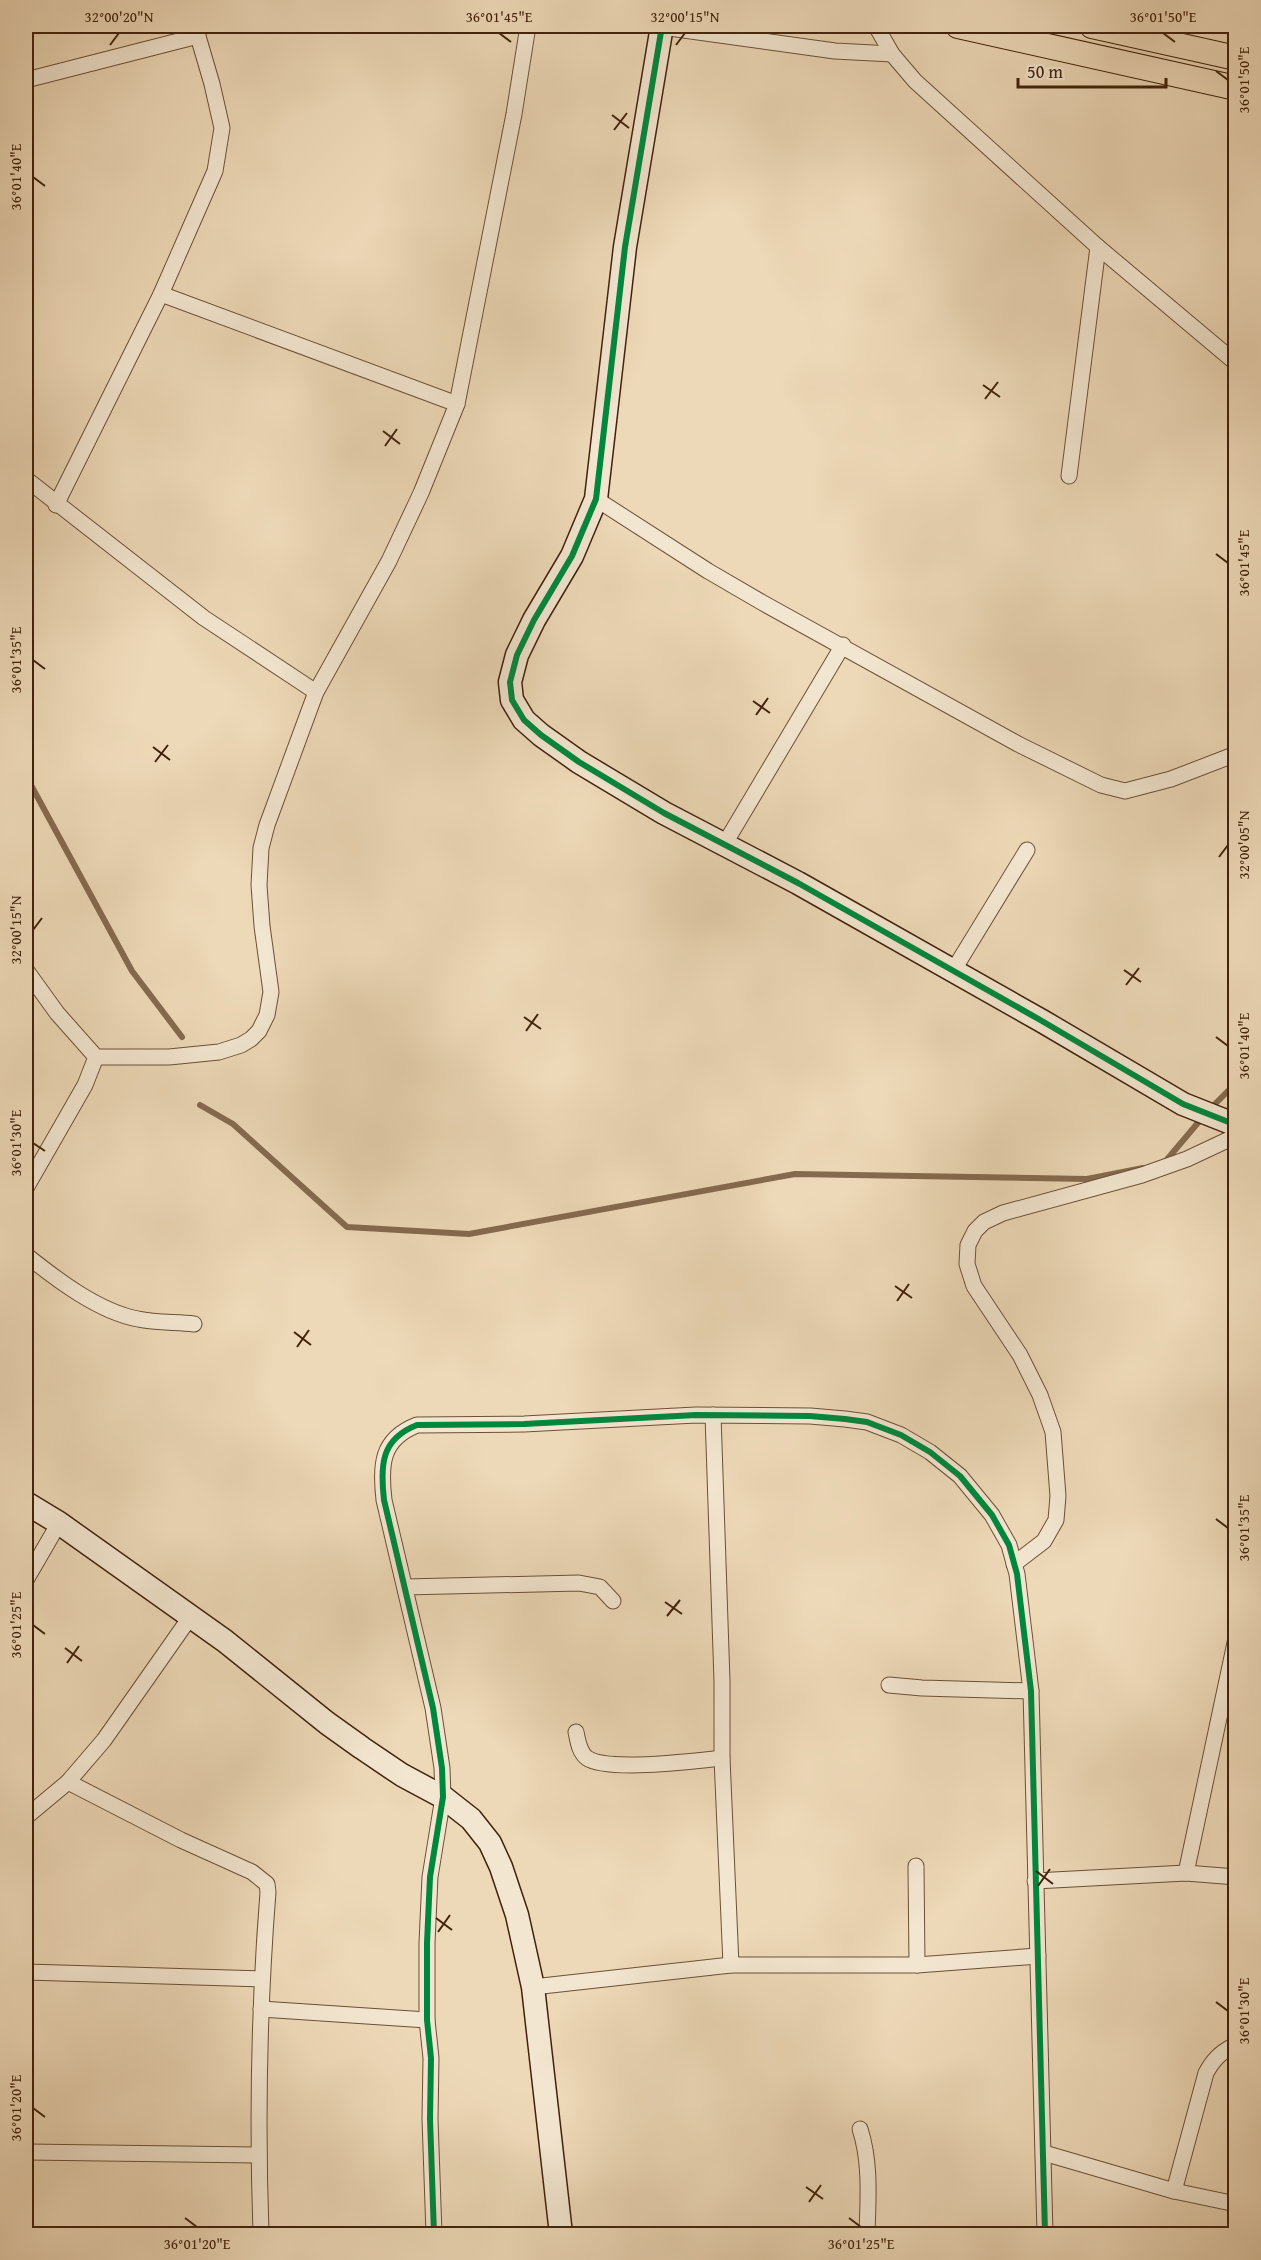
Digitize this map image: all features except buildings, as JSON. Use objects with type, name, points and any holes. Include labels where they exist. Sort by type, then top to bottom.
[{"type":"main road","points":[[958,26],[1236,88]]},
{"type":"main road","points":[[1092,26],[1236,58]]},
{"type":"street","points":[[26,970],[57,1013],[96,1057],[169,1057],[219,1052],[241,1045],[259,1031],[270,1005],[271,992],[259,885],[261,848],[281,782],[316,692],[417,503],[457,404],[514,114],[528,26]]},
{"type":"street","points":[[892,54],[835,51],[662,26],[625,247],[596,499],[572,556],[534,620],[517,655],[510,682],[512,699],[524,720],[541,735],[579,762],[664,813],[798,883],[1183,1104],[1236,1125]]},
{"type":"street","points":[[876,26],[892,54],[915,81],[1098,247],[1236,363]]},
{"type":"street","points":[[26,80],[197,31],[222,128],[215,171],[161,294],[56,505]]},
{"type":"street","points":[[1069,476],[1098,247]]},
{"type":"street","points":[[161,294],[457,404]]},
{"type":"street","points":[[26,479],[56,505],[204,618],[316,692]]},
{"type":"street","points":[[596,499],[708,571],[1018,744],[1101,785],[1125,791],[1171,779],[1236,754]]},
{"type":"street","points":[[724,845],[843,645]]},
{"type":"street","points":[[953,971],[1027,850]]},
{"type":"street","points":[[26,1188],[85,1085],[96,1057]]},
{"type":"street","points":[[1014,1564],[1044,1541],[1056,1520],[1059,1496],[1053,1432],[1040,1395],[1020,1355],[974,1286],[967,1264],[968,1245],[984,1222],[1003,1214],[1142,1175],[1236,1136]]},
{"type":"street","points":[[26,1255],[52,1275],[112,1311],[138,1319],[194,1324]]},
{"type":"street","points":[[713,1415],[723,1682],[722,1758],[731,1965]]},
{"type":"street","points":[[434,2235],[427,1943],[430,1877],[443,1797],[442,1768],[433,1708],[384,1500],[382,1485],[384,1458],[389,1445],[402,1431],[417,1425],[524,1424],[713,1415],[845,1419],[867,1422],[902,1435],[930,1452],[960,1476],[992,1515],[1009,1545],[1014,1564],[1031,1691],[1045,2235]]},
{"type":"street","points":[[26,1503],[59,1523],[190,1616],[327,1723],[402,1774],[443,1797],[471,1819],[490,1843],[501,1867],[517,1915],[533,1987],[561,2235]]},
{"type":"street","points":[[26,1580],[59,1523]]},
{"type":"street","points":[[405,1587],[579,1583],[600,1587],[613,1601]]},
{"type":"street","points":[[26,1816],[68,1782],[104,1740],[190,1616]]},
{"type":"street","points":[[1186,1873],[1236,1638]]},
{"type":"street","points":[[889,1685],[1031,1691]]},
{"type":"street","points":[[576,1732],[579,1746],[586,1757],[600,1763],[679,1762],[722,1758]]},
{"type":"street","points":[[68,1782],[181,1840],[252,1872],[264,1881],[268,1892],[261,1979],[258,2155],[261,2235]]},
{"type":"street","points":[[916,1866],[917,1965]]},
{"type":"street","points":[[1035,1881],[1186,1873],[1236,1877]]},
{"type":"street","points":[[533,1987],[731,1965],[917,1965],[1038,1956]]},
{"type":"street","points":[[26,1972],[261,1979]]},
{"type":"street","points":[[261,2009],[428,2020]]},
{"type":"street","points":[[1174,2191],[1206,2073],[1217,2057],[1233,2046]]},
{"type":"street","points":[[860,2129],[866,2148],[867,2235]]},
{"type":"street","points":[[26,2152],[258,2155]]},
{"type":"street","points":[[1044,2153],[1174,2191],[1236,2204]]},
{"type":"waterway","points":[[26,776],[132,971],[182,1037]]},
{"type":"waterway","points":[[1209,1110],[1236,1083]]},
{"type":"waterway","points":[[200,1105],[233,1124],[347,1227],[469,1234],[795,1174],[1087,1179],[1143,1168]]},
{"type":"waterway","points":[[1164,1163],[1202,1118]]},
{"type":"cycle path","points":[[662,26],[625,247],[596,499],[572,556],[534,620],[517,655],[510,682],[512,700],[524,720],[541,735],[579,762],[664,813],[798,883],[1183,1104],[1236,1125]]},
{"type":"cycle path","points":[[434,2234],[430,2119],[431,2058],[427,2020],[427,1943],[430,1877],[443,1797],[442,1768],[433,1708],[384,1500],[382,1475],[386,1455],[396,1438],[417,1425],[524,1424],[696,1415],[810,1416],[845,1419],[867,1422],[901,1435],[930,1452],[960,1476],[992,1515],[1009,1545],[1017,1574],[1031,1691],[1045,2234]]}]
